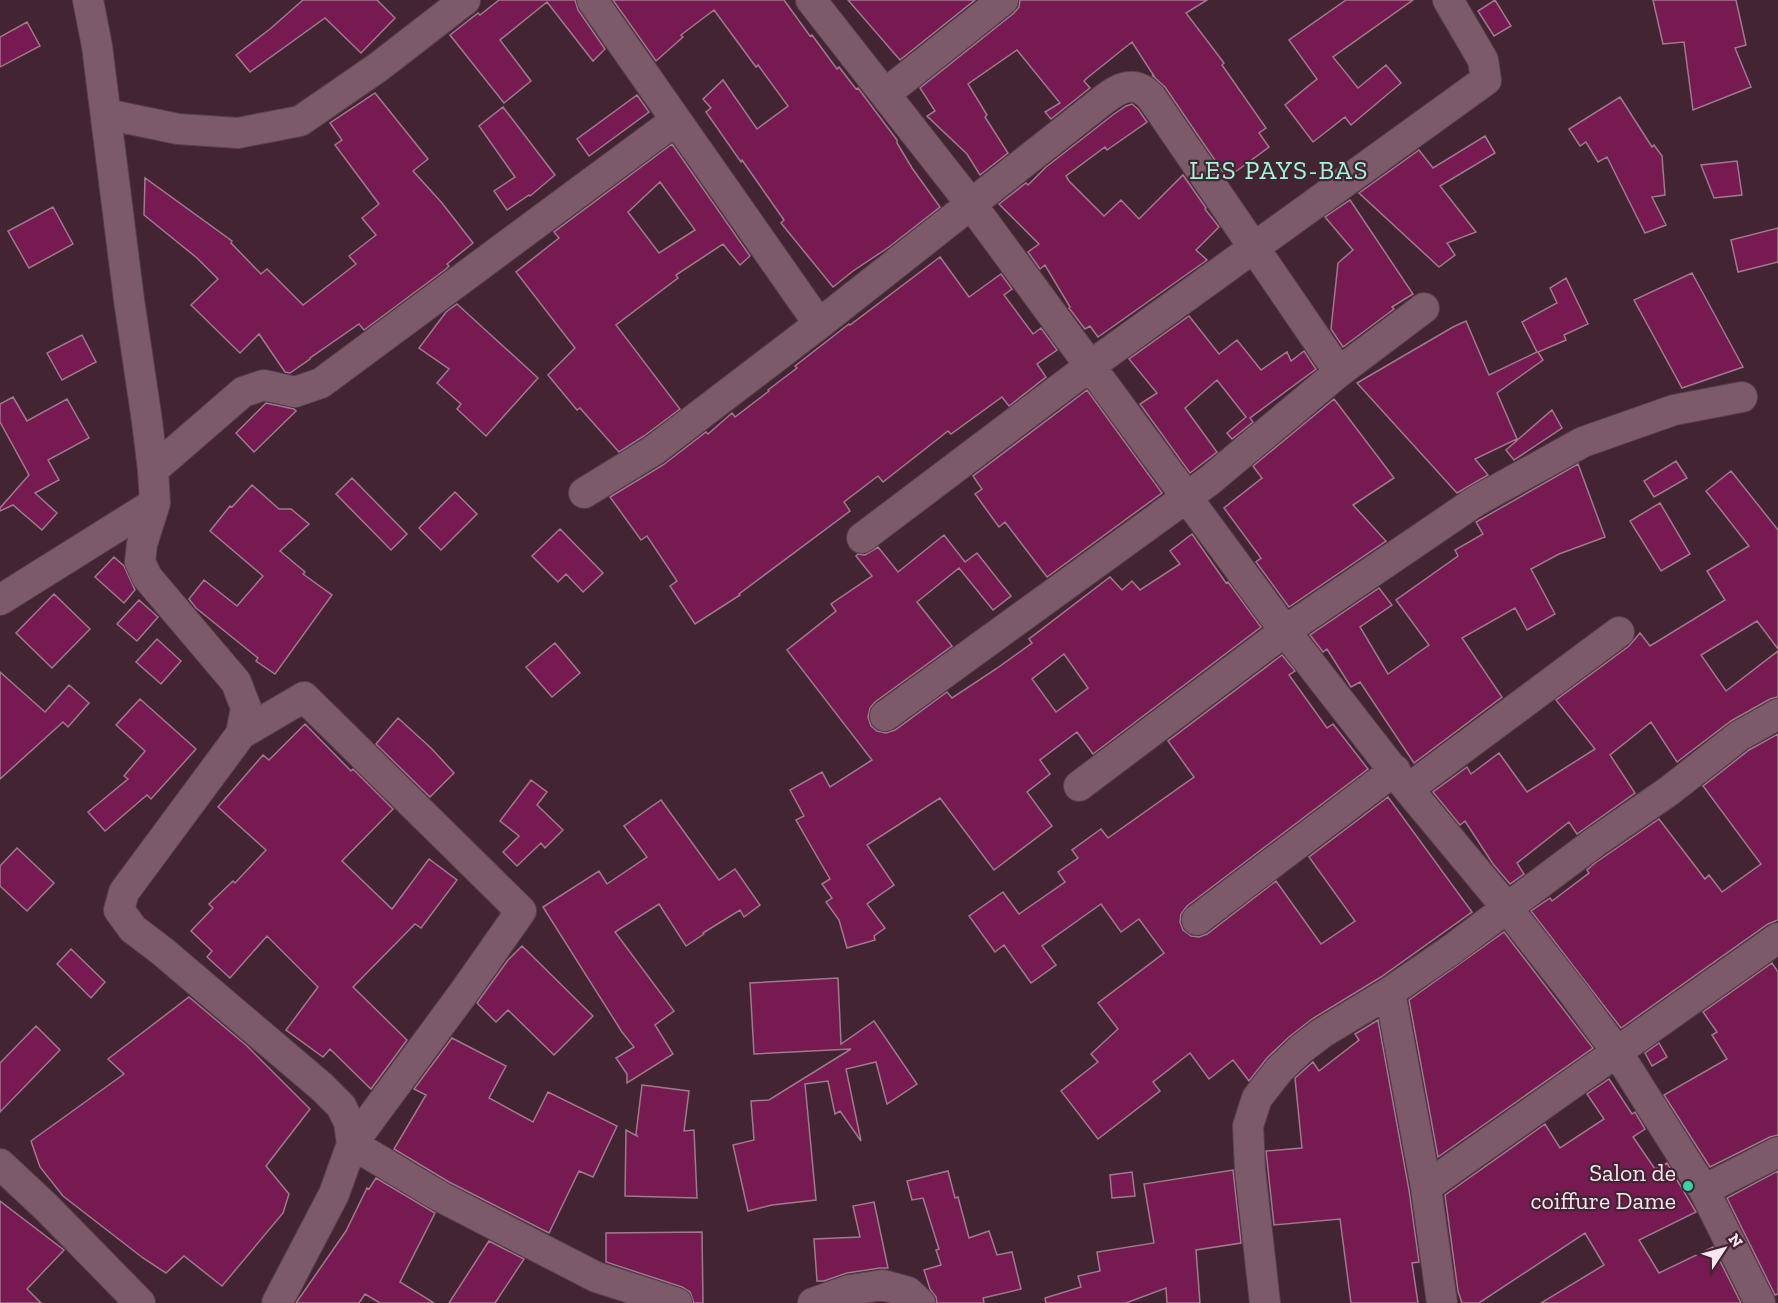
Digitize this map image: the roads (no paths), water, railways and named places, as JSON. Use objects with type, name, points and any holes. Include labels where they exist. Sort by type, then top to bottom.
[{"type":"street","points":[[88,0],[97,46],[153,470],[154,503],[142,544],[140,562],[147,577],[236,682],[246,708],[241,734]]},
{"type":"street","points":[[106,114],[178,129],[238,133],[300,122],[377,68],[465,0]]},
{"type":"street","points":[[592,0],[819,324]]},
{"type":"street","points":[[811,0],[971,204],[1285,631],[1402,780],[1507,908],[1617,1052],[1704,1190],[1760,1303]]},
{"type":"street","points":[[885,94],[1003,0]]},
{"type":"street","points":[[862,538],[1090,366],[1486,80],[1483,60],[1448,0]]},
{"type":"street","points":[[584,493],[654,450],[1104,101],[1120,89],[1133,86],[1143,88],[1151,97],[1339,372]]},
{"type":"street","points":[[153,470],[243,392],[264,386],[295,392],[321,384],[676,120]]},
{"type":"street","points":[[885,716],[1188,497],[1339,372],[1424,308]]},
{"type":"street","points":[[1079,786],[1285,631],[1476,501],[1583,442],[1674,410],[1742,397]]},
{"type":"street","points":[[0,600],[154,503]]},
{"type":"street","points":[[1197,920],[1619,632]]},
{"type":"street","points":[[277,1303],[334,1194],[352,1144],[521,911],[304,697],[241,734],[124,892],[119,910],[133,928],[322,1087],[341,1106],[349,1122],[352,1144]]},
{"type":"street","points":[[1265,1303],[1249,1158],[1248,1126],[1257,1098],[1279,1070],[1301,1048],[1322,1033],[1390,992],[1669,790],[1739,736],[1778,714]]},
{"type":"street","points":[[1426,1187],[1778,938]]},
{"type":"street","points":[[1390,992],[1426,1187],[1442,1303]]},
{"type":"street","points":[[352,1144],[441,1197],[596,1276],[677,1303]]},
{"type":"street","points":[[1704,1190],[1778,1152]]},
{"type":"street","points":[[0,1164],[140,1303]]},
{"type":"street","points":[[813,1303],[850,1290],[883,1285],[908,1292],[920,1303]]},
{"type":"place","name":"Salon de coiffure Dame","points":[[1688,1186]]},
{"type":"district","name":"LES PAYS-BAS","points":[[1279,170]]}]
